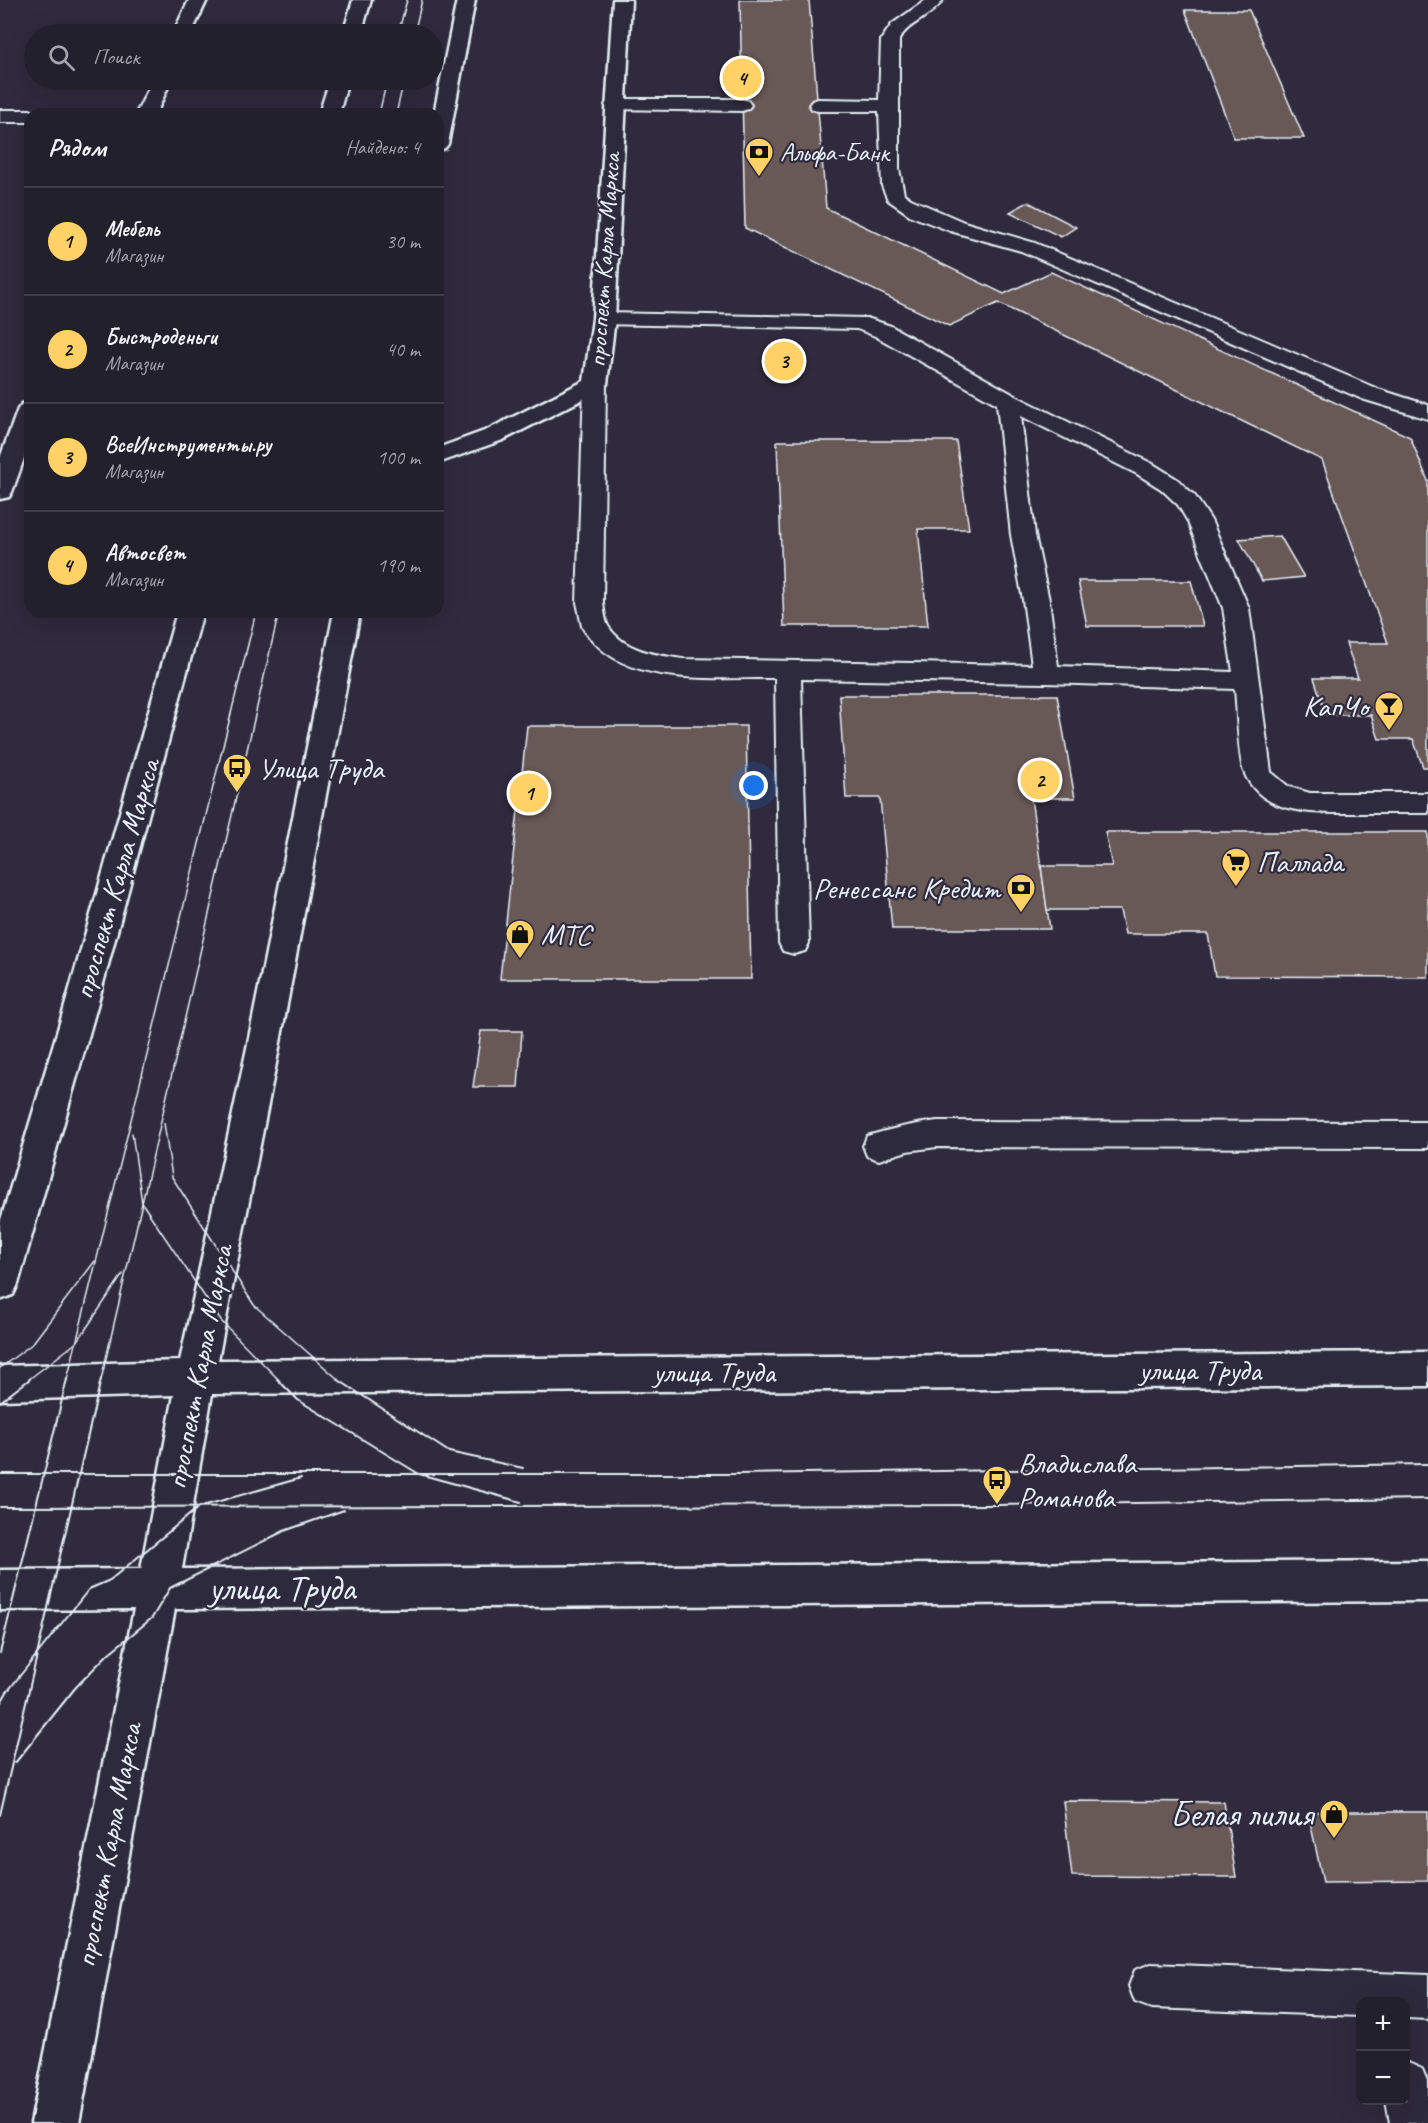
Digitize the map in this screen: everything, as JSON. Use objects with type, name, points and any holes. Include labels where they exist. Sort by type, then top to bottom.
[{"type":"main road","points":[[187,24],[198,0]]},
{"type":"main road","points":[[355,24],[362,0]]},
{"type":"main road","points":[[444,113],[466,0]]},
{"type":"main road","name":"проспект Карла Маркса","points":[[444,454],[495,435],[595,384],[604,319],[614,105],[622,0]]},
{"type":"main road","points":[[149,108],[157,90]]},
{"type":"main road","points":[[331,108],[336,90]]},
{"type":"main road","points":[[0,492],[24,425]]},
{"type":"main road","name":"проспект Карла Маркса","points":[[0,1284],[78,1016],[188,618]]},
{"type":"main road","name":"проспект Карла Маркса","points":[[55,2123],[158,1590],[196,1376],[346,618]]},
{"type":"main road","name":"улица Труда","points":[[0,1383],[196,1376],[1428,1369]]},
{"type":"main road","name":"улица Труда","points":[[0,1590],[1428,1581]]},
{"type":"lane","points":[[935,0],[930,8],[892,34],[889,151],[892,189],[900,200],[971,232],[1028,247],[1370,394],[1428,412]]},
{"type":"lane","points":[[614,105],[742,105]]},
{"type":"lane","points":[[818,105],[889,106]]},
{"type":"lane","points":[[0,116],[24,116]]},
{"type":"lane","points":[[604,319],[860,324],[883,331],[1008,401],[1145,469],[1169,484],[1187,501],[1199,520],[1236,608],[1248,681],[1257,771],[1263,783],[1276,793],[1292,800],[1310,803],[1428,803]]},
{"type":"lane","points":[[595,384],[590,603],[595,627],[614,648],[645,662],[683,668],[788,668],[1248,681]]},
{"type":"lane","points":[[1008,401],[1023,535],[1036,600],[1046,674]]},
{"type":"lane","points":[[788,668],[794,943]]},
{"type":"lane","points":[[879,1146],[907,1137],[937,1134],[1428,1135]]},
{"type":"lane","points":[[1151,1986],[1380,1997]]},
{"type":"lane","points":[[1410,2105],[1413,2123]]},
{"type":"building","points":[[740,0],[809,0],[826,208],[1004,294],[1051,272],[1410,437],[1428,481],[1428,767],[1423,767],[1413,739],[1379,739],[1371,715],[1326,715],[1314,678],[1358,678],[1346,643],[1388,643],[1322,460],[998,303],[949,326],[745,228]]},
{"type":"building","points":[[1185,10],[1249,10],[1304,138],[1234,138]]},
{"type":"building","points":[[1028,202],[1076,227],[1061,237],[1010,212]]},
{"type":"building","points":[[777,441],[956,441],[969,529],[918,529],[928,626],[784,626]]},
{"type":"building","points":[[1280,536],[1304,577],[1262,581],[1239,539]]},
{"type":"building","points":[[1078,581],[1191,581],[1203,626],[1087,626]]},
{"type":"building","points":[[839,695],[1057,695],[1075,798],[1031,798],[1050,929],[892,929],[880,798],[846,798]]},
{"type":"building","points":[[527,726],[746,726],[751,979],[500,979]]},
{"type":"building","name":"Паллада","points":[[1105,832],[1428,832],[1428,977],[1215,976],[1208,934],[1125,934],[1120,910],[1047,910],[1041,866],[1112,866]]},
{"type":"building","points":[[481,1031],[522,1031],[518,1087],[473,1087]]},
{"type":"building","points":[[1063,1801],[1224,1802],[1236,1877],[1072,1876]]},
{"type":"building","points":[[1308,1812],[1428,1812],[1428,1881],[1323,1882]]},
{"type":"tram line","points":[[401,24],[407,0]]},
{"type":"tram line","points":[[416,24],[422,0]]},
{"type":"tram line","points":[[380,108],[385,90]]},
{"type":"tram line","points":[[397,108],[402,90]]},
{"type":"tram line","points":[[76,1343],[255,618]]},
{"type":"tram line","points":[[142,1203],[278,618]]},
{"type":"tram line","points":[[164,1123],[172,1177],[254,1305],[339,1380]]},
{"type":"tram line","points":[[132,1133],[142,1203]]},
{"type":"tram line","points":[[101,1380],[142,1203]]},
{"type":"tram line","points":[[142,1203],[221,1321],[279,1380]]},
{"type":"tram line","points":[[0,1368],[32,1344],[95,1261]]},
{"type":"tram line","points":[[76,1343],[123,1274]]},
{"type":"tram line","points":[[28,1380],[76,1343]]},
{"type":"tram line","points":[[67,1380],[76,1343]]},
{"type":"tram line","points":[[0,1402],[30,1379]]},
{"type":"tram line","points":[[44,1474],[67,1379]]},
{"type":"tram line","points":[[79,1474],[101,1379]]},
{"type":"tram line","points":[[277,1379],[298,1400],[419,1474]]},
{"type":"tram line","points":[[337,1379],[449,1452],[523,1468]]},
{"type":"tram line","points":[[419,1474],[739,1474],[1428,1464]]},
{"type":"tram line","points":[[0,1474],[44,1474]]},
{"type":"tram line","points":[[36,1507],[44,1474]]},
{"type":"tram line","points":[[44,1474],[79,1474]]},
{"type":"tram line","points":[[71,1507],[79,1474]]},
{"type":"tram line","points":[[79,1474],[419,1474]]},
{"type":"tram line","points":[[419,1474],[521,1502]]},
{"type":"tram line","points":[[200,1507],[301,1478]]},
{"type":"tram line","points":[[200,1507],[997,1505],[1428,1499]]},
{"type":"tram line","points":[[0,1507],[36,1507]]},
{"type":"tram line","points":[[0,1653],[36,1507]]},
{"type":"tram line","points":[[36,1507],[71,1507]]},
{"type":"tram line","points":[[37,1654],[71,1507]]},
{"type":"tram line","points":[[71,1507],[200,1507]]},
{"type":"tram line","points":[[37,1654],[89,1589],[110,1580],[200,1507]]},
{"type":"tram line","points":[[15,1763],[76,1687],[108,1654],[152,1618],[170,1588],[284,1531],[344,1510]]},
{"type":"tram line","points":[[0,1704],[37,1654]]},
{"type":"tram line","points":[[0,1815],[37,1654]]},
{"type":"place","name":"Автосвет","points":[[742,78]]},
{"type":"place","name":"Альфа-Банк","points":[[759,178]]},
{"type":"place","name":"ВсеИнструменты.ру","points":[[784,361]]},
{"type":"place","name":"КапЧо","points":[[1389,732]]},
{"type":"place","name":"Быстроденьги","points":[[1040,780]]},
{"type":"place","name":"Мебель","points":[[529,793]]},
{"type":"place","name":"Улица Труда","points":[[237,794]]},
{"type":"place","name":"Паллада","points":[[1236,888]]},
{"type":"place","name":"Ренессанс Кредит","points":[[1021,914]]},
{"type":"place","name":"МТС","points":[[520,960]]},
{"type":"place","name":"Владислава Романова","points":[[997,1506]]},
{"type":"place","name":"Белая лилия","points":[[1334,1840]]}]
